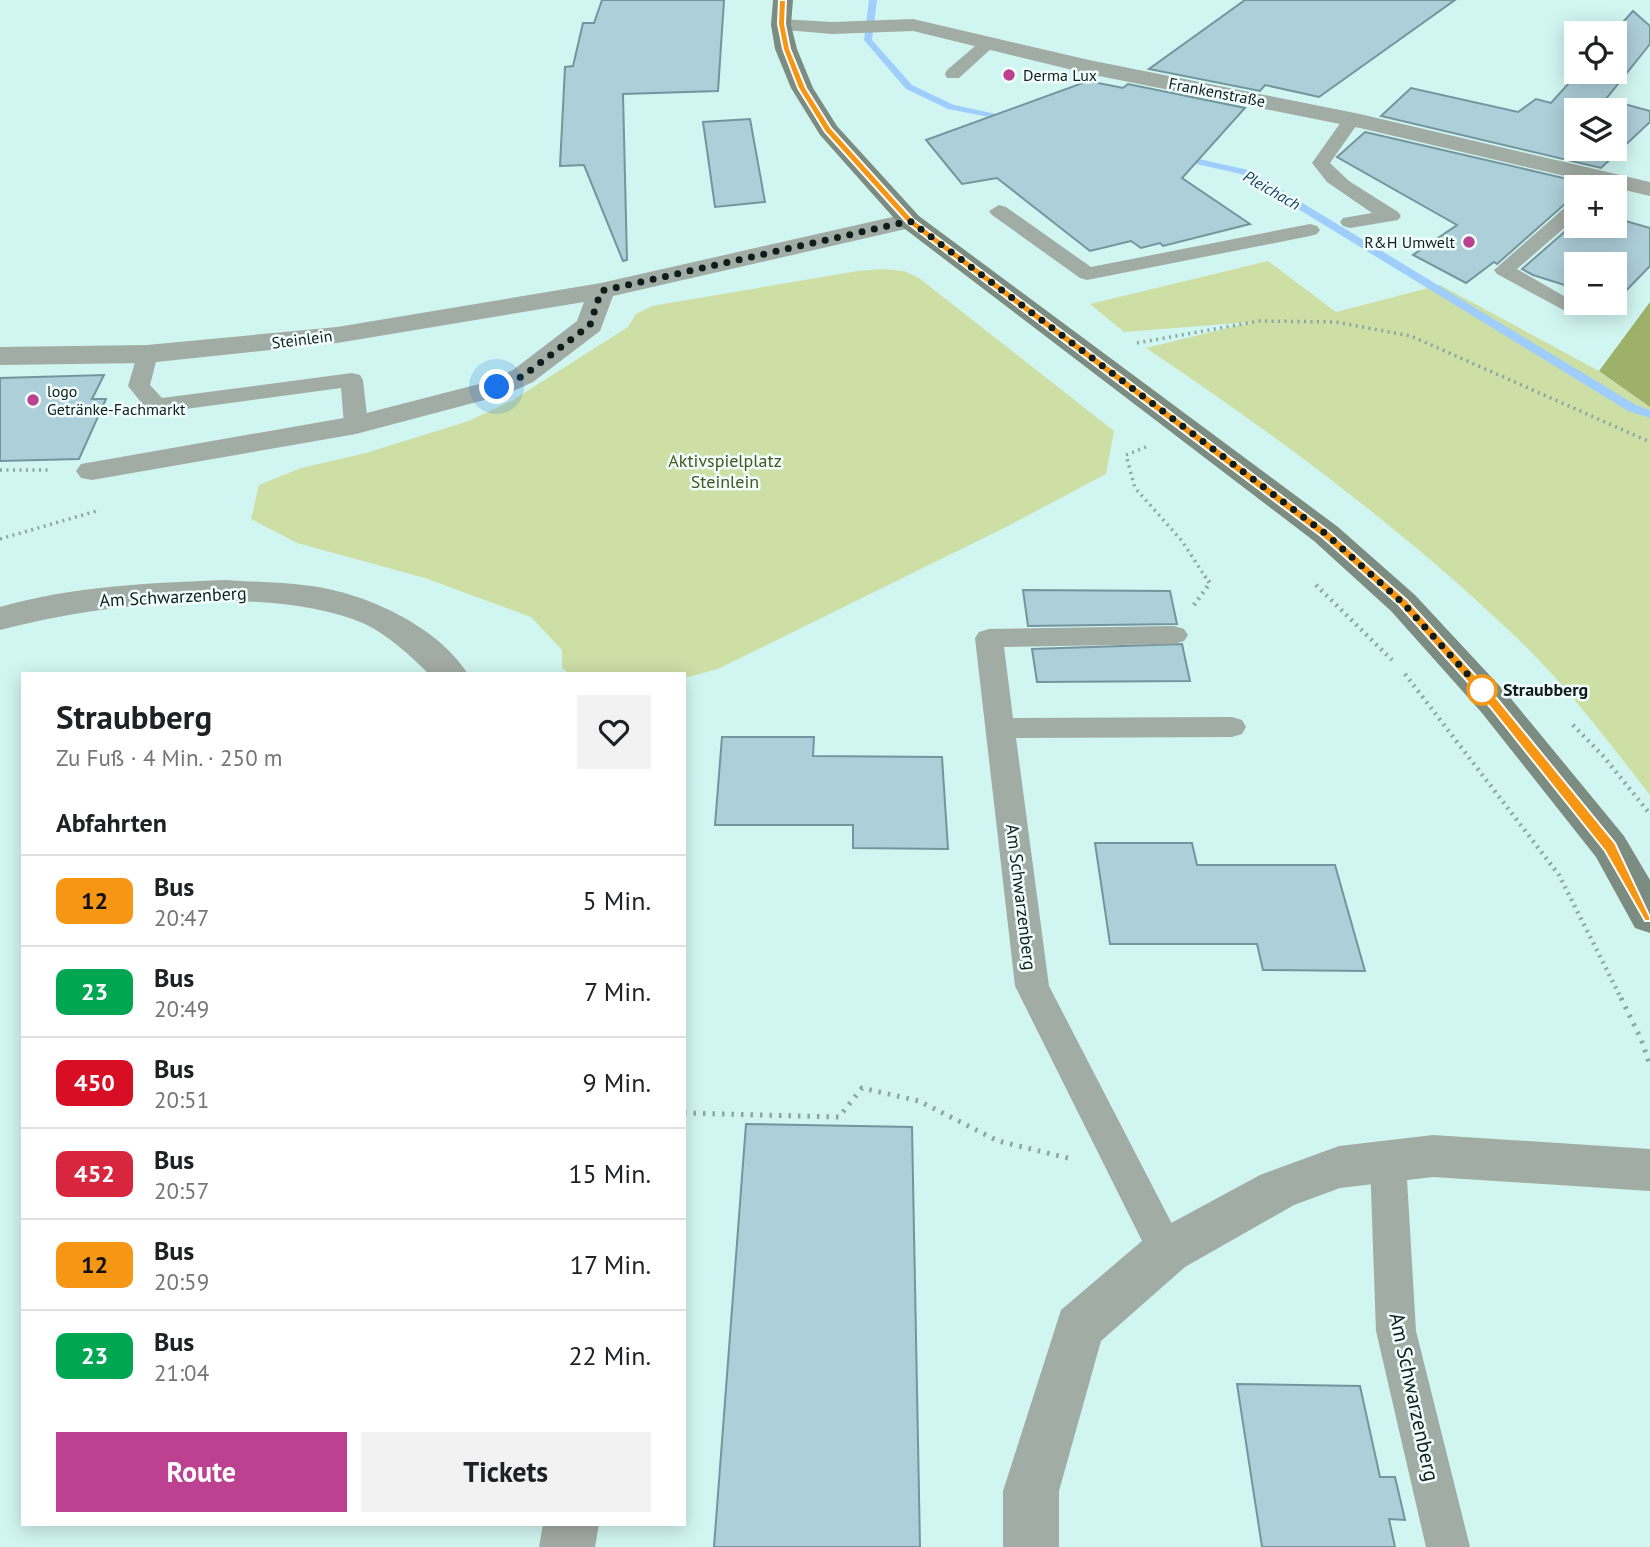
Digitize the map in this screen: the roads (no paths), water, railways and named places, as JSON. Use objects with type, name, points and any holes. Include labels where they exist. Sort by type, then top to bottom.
[{"type":"main road","points":[[783,0],[781,24],[786,49],[802,88],[820,119],[910,221],[1326,534],[1403,603],[1494,704],[1610,847],[1650,917]]},
{"type":"street","name":"Frankenstraße","points":[[781,24],[877,28],[916,19],[987,44],[1352,119],[1572,175]]},
{"type":"street","name":"Frankenstraße","points":[[1627,186],[1650,189]]},
{"type":"street","name":"Steinlein","points":[[0,356],[147,354],[337,335],[601,291],[910,221]]},
{"type":"street","points":[[92,471],[356,425],[497,387],[523,376],[590,325],[601,291]]},
{"type":"street","name":"Am Schwarzenberg","points":[[0,619],[30,610],[131,595],[225,591],[313,597],[379,617],[426,650],[448,672]]},
{"type":"street","points":[[1031,1547],[1031,1491],[1079,1327],[1167,1251],[1276,1190],[1339,1167],[1433,1156],[1650,1170]]},
{"type":"street","points":[[567,1547],[571,1526]]},
{"type":"lane","points":[[953,74],[987,44]]},
{"type":"lane","points":[[1350,222],[1391,216],[1335,179],[1325,171],[1321,163],[1352,119]]},
{"type":"lane","points":[[999,211],[1087,274],[1310,230]]},
{"type":"lane","points":[[1564,218],[1504,270],[1564,304]]},
{"type":"lane","points":[[147,354],[139,386],[156,406],[352,380],[356,425]]},
{"type":"lane","name":"Am Schwarzenberg","points":[[1167,1251],[1032,986],[989,638],[1174,635]]},
{"type":"lane","points":[[1000,728],[1232,727]]},
{"type":"lane","name":"Am Schwarzenberg","points":[[1388,1162],[1396,1331],[1448,1547]]},
{"type":"waterway","name":"Pleichach","points":[[873,0],[868,40],[909,87],[951,107],[1012,120]]},
{"type":"waterway","name":"Pleichach","points":[[1177,157],[1244,172],[1632,408],[1650,414]]},
{"type":"place","name":"Derma Lux","points":[[1009,75]]},
{"type":"place","name":"R&H Umwelt","points":[[1469,242]]},
{"type":"place","name":"logo Getränke-Fachmarkt","points":[[33,400]]},
{"type":"place","name":"Straubberg","points":[[1482,690]]},
{"type":"park label","name":"Aktivspielplatz Steinlein","points":[[725,471]]}]
